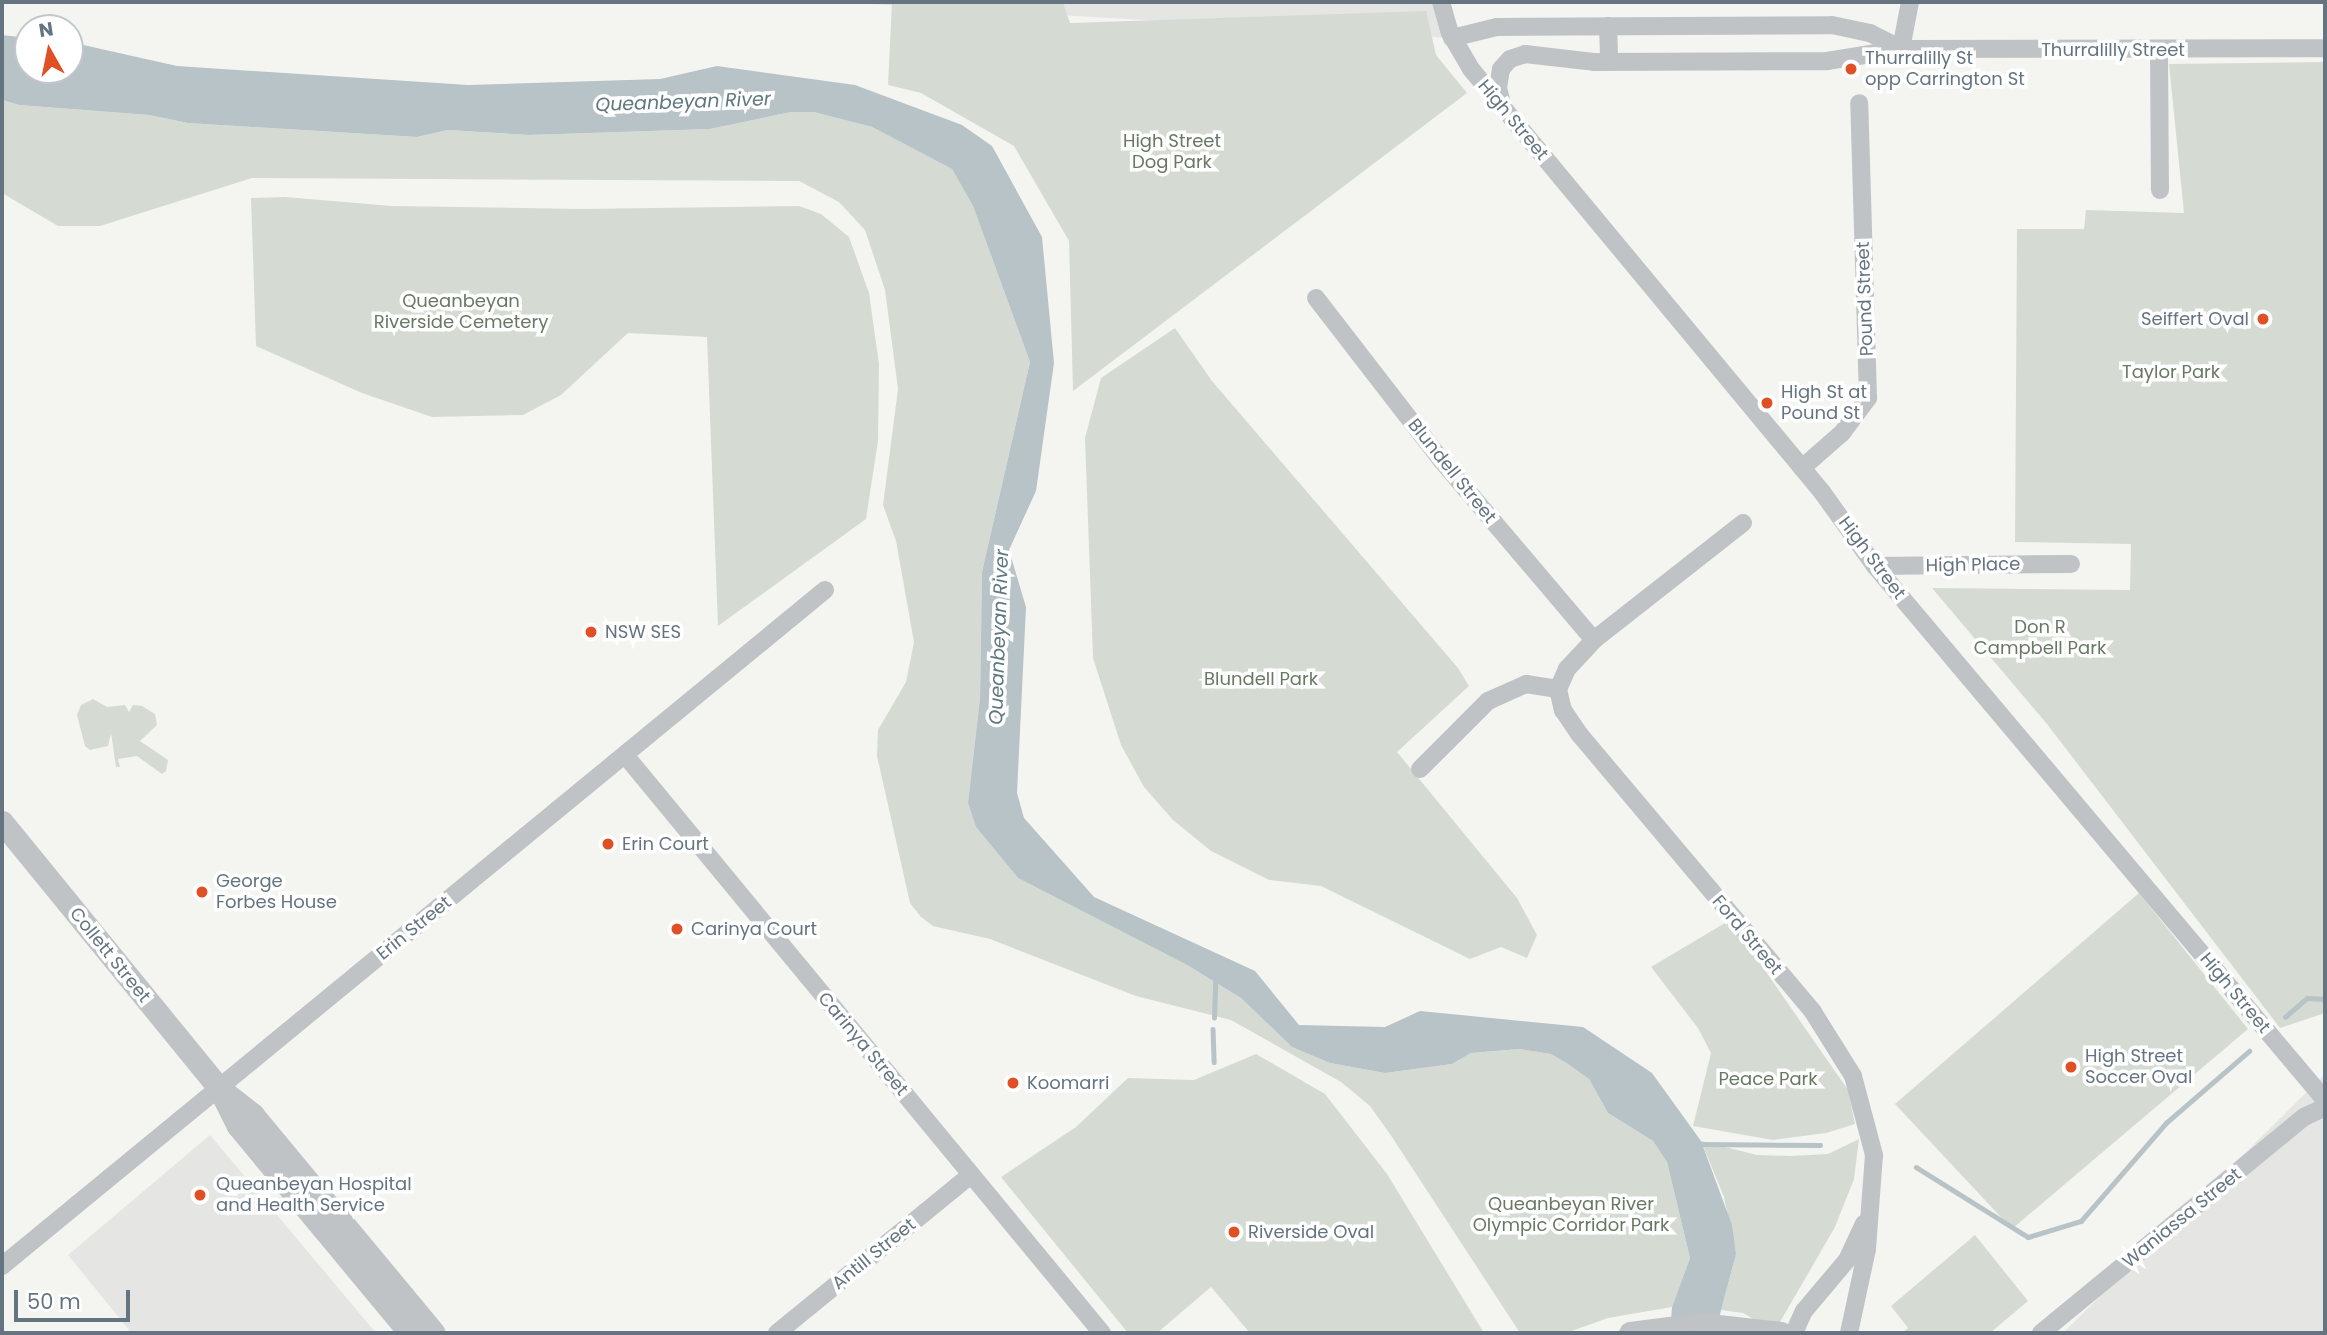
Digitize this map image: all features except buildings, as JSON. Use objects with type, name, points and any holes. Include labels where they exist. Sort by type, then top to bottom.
[{"type":"street","name":"High Street","points":[[1441,2],[1452,37],[1506,113],[1802,468],[1875,566],[2325,1100]]},
{"type":"street","points":[[1901,49],[1910,2]]},
{"type":"street","name":"Thurralilly Street","points":[[1452,37],[1497,27],[1832,25],[1870,33],[1901,49]]},
{"type":"street","points":[[1608,26],[1609,62]]},
{"type":"street","name":"Thurralilly Street","points":[[1506,113],[1498,83],[1510,59],[1535,53],[1609,62],[1839,60],[1901,49],[2159,51],[2325,48]]},
{"type":"street","points":[[2159,51],[2160,190]]},
{"type":"street","name":"Pound Street","points":[[1802,468],[1842,433],[1868,398],[1859,103]]},
{"type":"street","name":"Blundell Street","points":[[1316,298],[1442,461],[1594,640]]},
{"type":"street","points":[[1420,769],[1488,701],[1526,684],[1558,689],[1567,669],[1594,640],[1743,523]]},
{"type":"street","name":"High Place","points":[[1875,566],[2071,564]]},
{"type":"street","name":"Erin Street","points":[[2,1266],[825,590]]},
{"type":"street","name":"Ford Street","points":[[1558,689],[1563,710],[1580,735],[1841,1051],[1857,1086],[1872,1139],[1870,1208],[1867,1249],[1849,1333]]},
{"type":"street","name":"Carinya Street","points":[[625,755],[1102,1333]]},
{"type":"street","name":"Collett Street","points":[[2,822],[219,1088],[253,1115],[434,1333]]},
{"type":"street","name":"Collett Street","points":[[219,1088],[238,1126],[410,1333]]},
{"type":"street","name":"Waniassa Street","points":[[2041,1333],[2304,1117],[2325,1107]]},
{"type":"street","name":"Antill Street","points":[[777,1333],[971,1175]]},
{"type":"street","name":"Ford Street","points":[[1794,1333],[1804,1311],[1847,1260],[1870,1208]]},
{"type":"street","points":[[1630,1333],[1665,1326],[1780,1333]]},
{"type":"shaded area","points":[[835,2],[1444,2],[1452,38]]},
{"type":"shaded area","points":[[2325,1074],[2325,1333],[2063,1333],[2154,1243]]},
{"type":"shaded area","name":"Queanbeyan Hospital and Health Service","points":[[210,1135],[376,1333],[126,1333],[129,1330],[68,1255]]},
{"type":"green space","name":"High Street Dog Park","points":[[892,2],[1063,3],[1070,23],[1426,11],[1436,55],[1467,93],[1073,391],[1069,241],[1014,146],[921,93],[888,85]]},
{"type":"green space","name":"Taylor Park","points":[[2325,62],[2325,1013],[2280,1028],[2047,724],[1932,588],[2130,590],[2131,544],[2015,542],[2017,229],[2084,229],[2086,210],[2184,213],[2169,64]]},
{"type":"green space","name":"Queanbeyan River Olympic Corridor Park","points":[[2,100],[19,105],[149,115],[188,123],[417,137],[448,130],[529,135],[710,129],[791,112],[814,112],[872,127],[952,169],[973,206],[1030,362],[982,572],[980,698],[968,803],[976,827],[1018,878],[1187,965],[1241,998],[1292,1047],[1330,1063],[1385,1073],[1452,1064],[1471,1053],[1520,1049],[1551,1054],[1568,1064],[1589,1079],[1608,1113],[1653,1141],[1667,1162],[1690,1258],[1672,1307],[1608,1318],[1566,1333],[1520,1333],[1370,1106],[1341,1082],[1231,1020],[1136,996],[990,939],[933,926],[921,917],[910,903],[877,756],[878,730],[906,682],[914,642],[896,541],[883,505],[898,389],[885,290],[865,230],[839,202],[799,181],[252,178],[100,226],[58,226],[2,193]]},
{"type":"green space","name":"Queanbeyan Riverside Cemetery","points":[[285,197],[392,206],[581,209],[799,206],[821,214],[849,237],[869,293],[879,364],[878,441],[866,519],[718,626],[707,337],[628,333],[561,395],[523,415],[432,417],[362,393],[256,346],[251,198]]},
{"type":"green space","name":"Blundell Park","points":[[1175,328],[1212,381],[1458,668],[1469,686],[1397,752],[1517,898],[1537,935],[1527,958],[1501,947],[1470,959],[1321,886],[1269,880],[1211,851],[1173,820],[1144,787],[1121,745],[1093,658],[1085,438],[1101,378]]},
{"type":"green space","points":[[93,699],[107,707],[125,705],[129,712],[133,705],[142,706],[155,714],[157,725],[140,741],[168,760],[166,771],[162,774],[137,756],[118,759],[120,767],[116,767],[111,733],[108,746],[90,750],[85,746],[77,715],[81,705]]},
{"type":"green space","name":"High Street Soccer Oval","points":[[2139,893],[2248,1029],[2012,1229],[1895,1104]]},
{"type":"green space","name":"Peace Park","points":[[1730,920],[1848,1090],[1855,1124],[1826,1133],[1773,1140],[1693,1126],[1711,1053],[1698,1028],[1651,967]]},
{"type":"green space","name":"Riverside Oval","points":[[1256,1054],[1325,1094],[1387,1174],[1484,1333],[1250,1333],[1211,1287],[1157,1333],[1128,1333],[1001,1177],[1076,1127],[1128,1078],[1194,1080]]},
{"type":"green space","points":[[1859,1139],[1854,1179],[1835,1227],[1780,1322],[1760,1323],[1743,1313],[1721,1310],[1736,1254],[1724,1197],[1701,1141],[1757,1155],[1791,1156],[1828,1154]]},
{"type":"green space","points":[[1975,1235],[2028,1301],[1990,1333],[1902,1333],[1908,1328],[1891,1306]]},
{"type":"water","name":"Queanbeyan River","points":[[2,35],[14,36],[14,84],[84,84],[84,45],[177,66],[468,85],[660,79],[717,66],[855,85],[962,125],[992,146],[1042,237],[1054,363],[1036,491],[1009,550],[1026,607],[1017,793],[1024,818],[1094,897],[1255,971],[1299,1025],[1385,1027],[1420,1011],[1583,1027],[1652,1073],[1701,1141],[1732,1225],[1736,1254],[1715,1333],[1670,1333],[1672,1307],[1690,1258],[1667,1162],[1653,1141],[1608,1113],[1589,1079],[1568,1064],[1551,1054],[1520,1049],[1471,1053],[1452,1064],[1385,1073],[1330,1063],[1292,1047],[1241,998],[1187,965],[1018,878],[976,827],[968,803],[980,698],[982,572],[1030,362],[973,206],[952,169],[872,127],[814,112],[791,112],[710,129],[529,135],[448,130],[417,137],[188,123],[149,115],[19,105],[2,100]]},
{"type":"waterway","points":[[1214,1018],[1215,981]]},
{"type":"waterway","points":[[2285,1017],[2307,998],[2325,999]]},
{"type":"waterway","points":[[1213,1029],[1214,1062]]},
{"type":"waterway","points":[[1916,1167],[2028,1237],[2081,1221],[2166,1123],[2249,1051]]},
{"type":"waterway","points":[[1698,1144],[1820,1145]]},
{"type":"place","name":"Thurralilly St opp Carrington St","points":[[1851,69]]},
{"type":"place","name":"Seiffert Oval","points":[[2263,319]]},
{"type":"place","name":"High St at Pound St","points":[[1767,403]]},
{"type":"place","name":"NSW SES","points":[[591,632]]},
{"type":"place","name":"Erin Court","points":[[608,844]]},
{"type":"place","name":"George Forbes House","points":[[202,892]]},
{"type":"place","name":"Carinya Court","points":[[677,929]]},
{"type":"place","name":"High Street Soccer Oval","points":[[2071,1067]]},
{"type":"place","name":"Koomarri","points":[[1013,1083]]},
{"type":"place","name":"Queanbeyan Hospital and Health Service","points":[[200,1195]]},
{"type":"place","name":"Riverside Oval","points":[[1234,1232]]},
{"type":"park label","name":"Don R Campbell Park","points":[[2040,638]]}]
